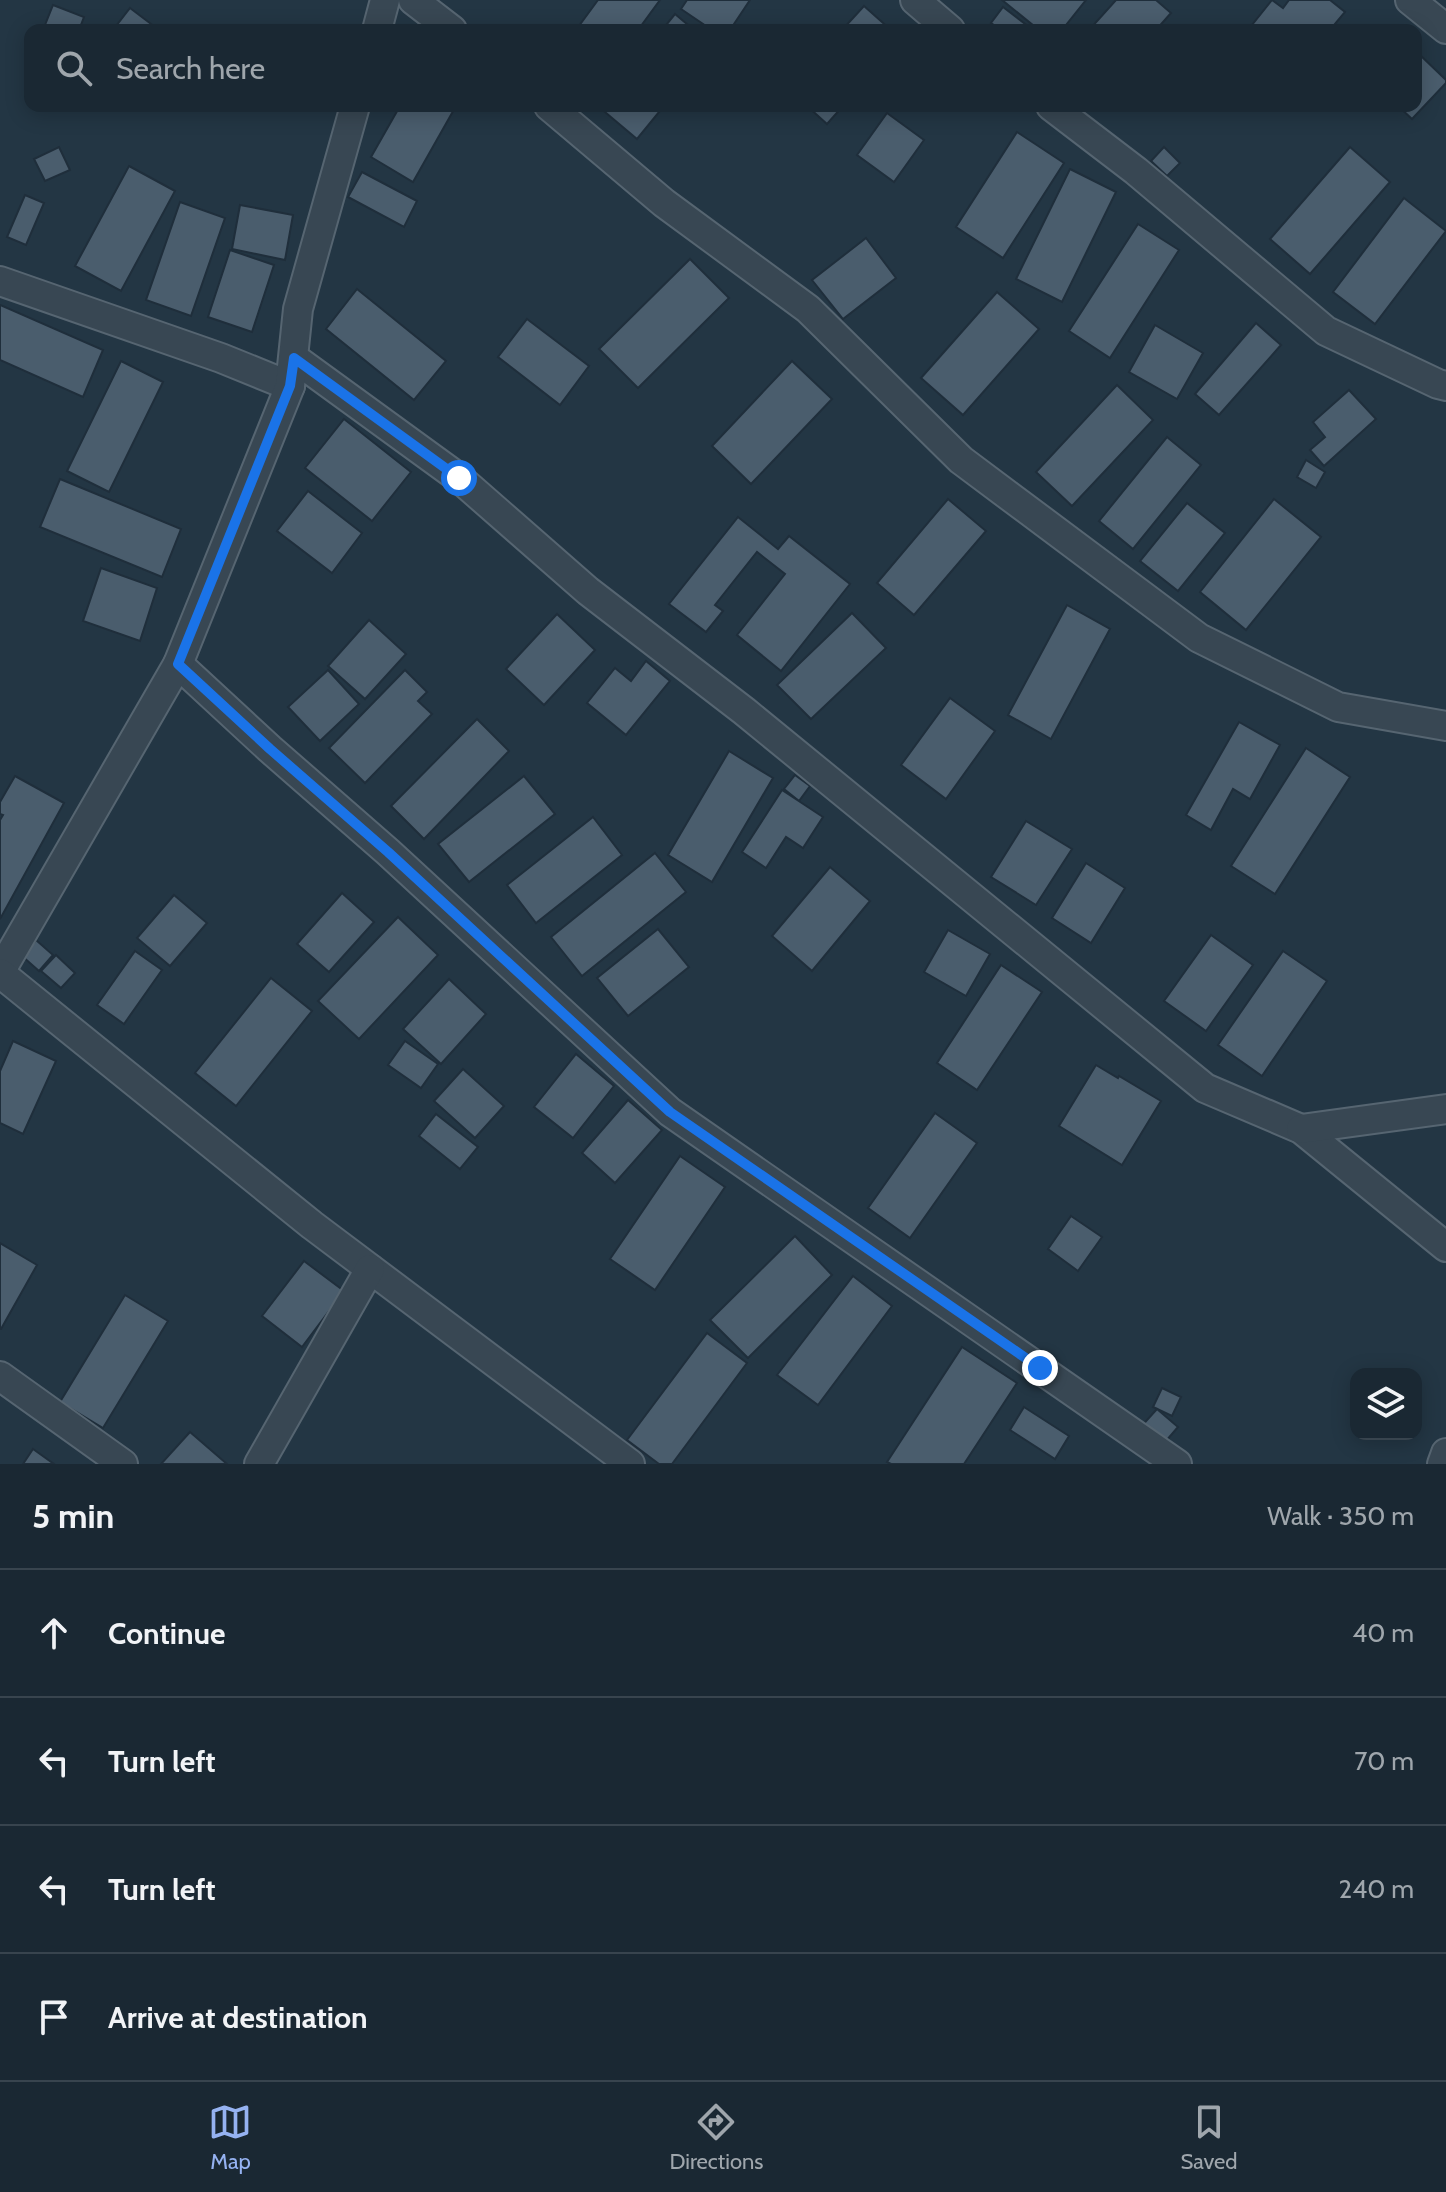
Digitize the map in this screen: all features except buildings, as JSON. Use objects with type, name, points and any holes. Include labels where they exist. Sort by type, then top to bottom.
[{"type":"street","points":[[379,24],[385,0]]},
{"type":"street","points":[[413,0],[444,24]]},
{"type":"street","points":[[915,0],[943,24]]},
{"type":"street","points":[[1410,0],[1446,29]]},
{"type":"street","points":[[353,112],[298,309],[292,372],[178,664],[0,973],[312,1225],[630,1464]]},
{"type":"street","points":[[556,112],[664,203],[808,309],[961,460],[1199,638],[1338,707],[1446,726]]},
{"type":"street","points":[[1059,112],[1136,171],[1326,331],[1446,386]]},
{"type":"street","points":[[0,281],[221,358],[292,372],[459,478],[588,591],[756,721],[1205,1088],[1301,1129],[1446,1247]]},
{"type":"street","points":[[178,664],[670,1112],[1177,1464]]},
{"type":"street","points":[[1301,1129],[1446,1109]]},
{"type":"street","points":[[259,1464],[370,1269]]},
{"type":"street","points":[[0,1376],[123,1464]]},
{"type":"street","points":[[1442,1464],[1446,1453]]},
{"type":"route","points":[[459,478],[294,358],[290,386],[178,664],[670,1112],[1040,1368]]}]
